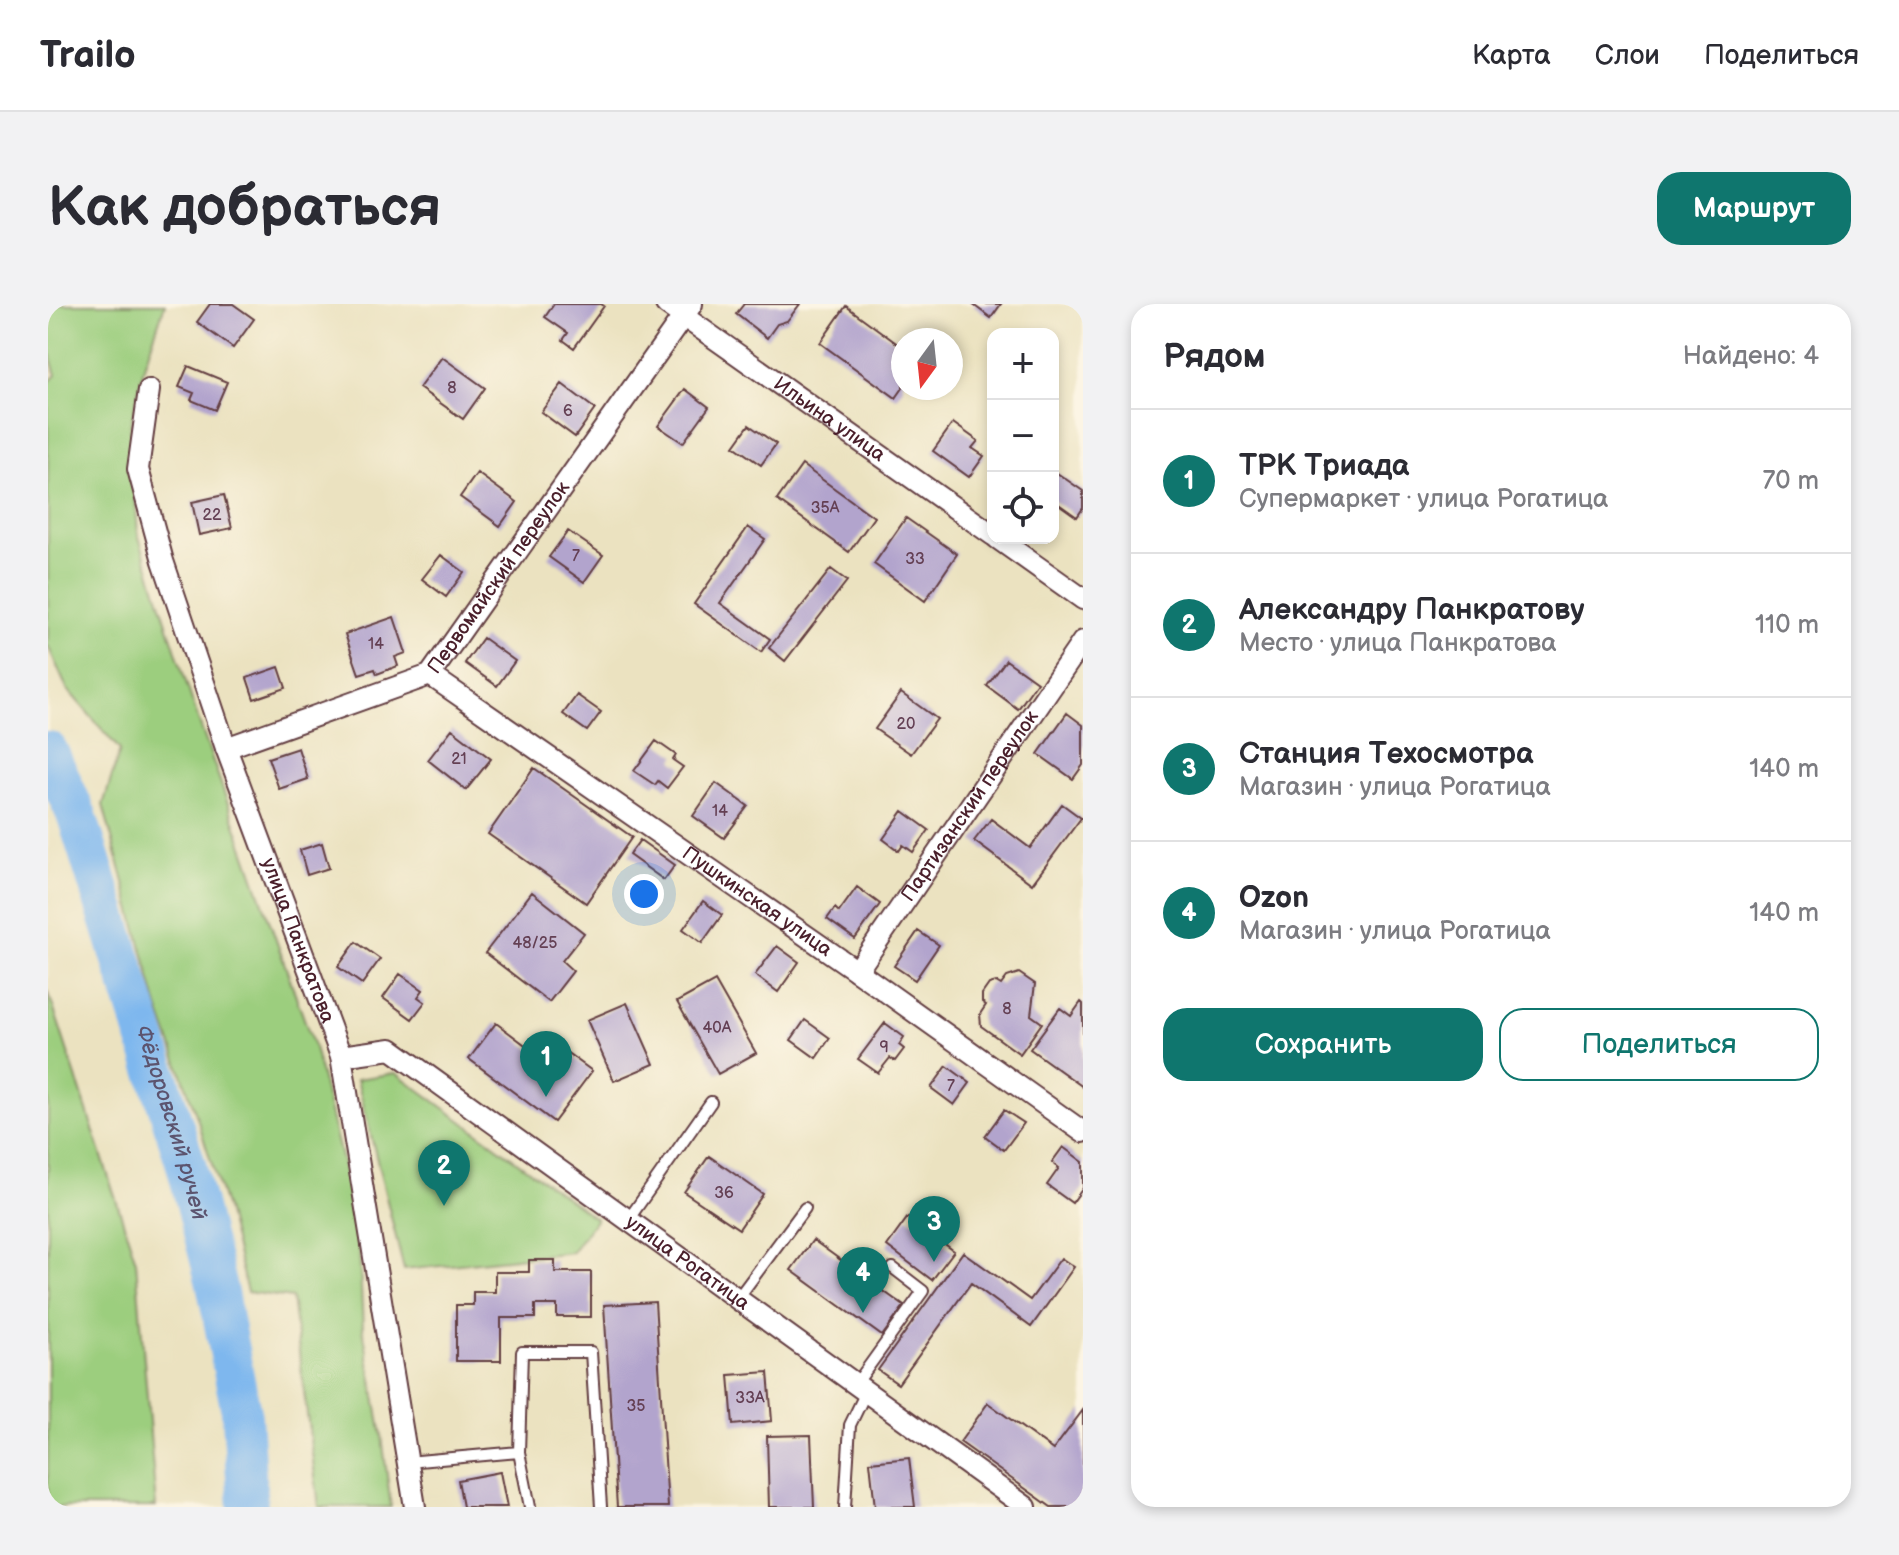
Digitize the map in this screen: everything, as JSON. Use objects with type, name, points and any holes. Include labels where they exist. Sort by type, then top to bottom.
[{"type":"street","name":"Ильина улица","points":[[681,308],[987,530]]},
{"type":"street","name":"Первомайский переулок","points":[[226,748],[430,675],[681,308]]},
{"type":"street","name":"улица Панкратова","points":[[149,390],[138,469],[163,561],[226,748],[341,1056],[415,1507]]},
{"type":"street","name":"Ильина улица","points":[[1006,544],[1083,599]]},
{"type":"street","name":"Партизанский переулок","points":[[857,971],[1083,641]]},
{"type":"street","name":"Пушкинская улица","points":[[430,675],[1083,1132]]},
{"type":"street","name":"улица Рогатица","points":[[341,1056],[391,1049],[1026,1507]]},
{"type":"lane","points":[[628,1220],[711,1102]]},
{"type":"lane","points":[[738,1298],[805,1208]]},
{"type":"lane","points":[[845,1507],[850,1425],[861,1388],[923,1291],[893,1268]]},
{"type":"lane","points":[[530,1507],[519,1452],[522,1352],[591,1352],[601,1507]]},
{"type":"lane","points":[[407,1462],[519,1452]]},
{"type":"green space","points":[[51,304],[165,304],[145,363],[130,427],[138,534],[198,719],[314,1047],[358,1226],[363,1329],[391,1507],[319,1507],[292,1298],[247,1292],[226,1209],[158,1007],[103,805],[120,750],[67,689],[48,646],[48,383],[56,375],[49,340]]},
{"type":"green space","points":[[48,991],[136,1261],[156,1507],[48,1507]]},
{"type":"green space","points":[[396,1073],[596,1219],[572,1252],[404,1270],[357,1079]]},
{"type":"building","points":[[210,304],[233,304],[254,319],[233,348],[197,322]]},
{"type":"building","points":[[554,304],[604,306],[574,348],[563,340],[568,333],[545,317]]},
{"type":"building","points":[[744,304],[800,304],[787,321],[777,324],[767,338],[736,314]]},
{"type":"building","points":[[972,304],[1001,304],[991,318]]},
{"type":"building","points":[[846,306],[891,339],[891,394],[820,343]]},
{"type":"building","points":[[442,357],[485,388],[463,419],[419,388]]},
{"type":"building","points":[[188,366],[227,382],[215,410],[191,400],[194,393],[179,387]]},
{"type":"building","points":[[562,384],[595,409],[575,437],[541,412]]},
{"type":"building","points":[[685,389],[709,407],[683,443],[658,426]]},
{"type":"building","points":[[953,423],[978,441],[972,448],[984,456],[969,477],[933,451]]},
{"type":"building","points":[[749,425],[776,444],[761,465],[734,446]]},
{"type":"building","points":[[802,465],[874,517],[849,552],[777,500]]},
{"type":"building","points":[[477,473],[517,502],[500,526],[460,497]]},
{"type":"building","points":[[1059,474],[1083,491],[1083,508],[1077,517],[1059,504]]},
{"type":"building","points":[[224,495],[232,528],[199,535],[192,502]]},
{"type":"building","points":[[906,518],[957,554],[925,601],[874,564]]},
{"type":"building","points":[[748,527],[765,539],[720,603],[770,639],[761,652],[694,604]]},
{"type":"building","points":[[568,531],[603,555],[584,582],[549,557]]},
{"type":"building","points":[[441,555],[464,572],[446,597],[422,579]]},
{"type":"building","points":[[831,569],[847,581],[785,661],[769,648]]},
{"type":"building","points":[[394,617],[406,653],[395,657],[398,666],[377,674],[375,669],[359,674],[345,634]]},
{"type":"building","points":[[483,638],[515,661],[497,686],[465,663]]},
{"type":"building","points":[[1006,660],[1037,682],[1018,709],[987,686]]},
{"type":"building","points":[[279,667],[286,688],[254,699],[247,678]]},
{"type":"building","points":[[901,693],[937,719],[911,754],[875,729]]},
{"type":"building","points":[[577,695],[601,712],[587,731],[563,714]]},
{"type":"building","points":[[1067,713],[1083,725],[1083,765],[1073,779],[1038,754]]},
{"type":"building","points":[[452,729],[491,759],[466,790],[428,760]]},
{"type":"building","points":[[656,741],[676,755],[673,760],[683,767],[667,788],[658,781],[655,785],[634,771]]},
{"type":"building","points":[[298,748],[308,779],[279,789],[268,758]]},
{"type":"building","points":[[534,768],[632,837],[586,903],[488,834]]},
{"type":"building","points":[[716,783],[748,806],[724,838],[693,816]]},
{"type":"building","points":[[1062,804],[1081,818],[1032,884],[974,841],[991,819],[1030,848]]},
{"type":"building","points":[[903,811],[929,830],[913,852],[903,845],[899,851],[883,839]]},
{"type":"building","points":[[640,840],[675,865],[664,880],[629,855]]},
{"type":"building","points":[[322,843],[329,868],[307,875],[300,850]]},
{"type":"building","points":[[857,887],[880,904],[855,939],[827,919],[835,908],[839,912]]},
{"type":"building","points":[[532,892],[584,933],[562,961],[573,971],[549,1002],[485,953]]},
{"type":"building","points":[[703,901],[722,915],[702,943],[683,929]]},
{"type":"building","points":[[918,931],[939,945],[915,980],[894,966]]},
{"type":"building","points":[[356,942],[380,959],[362,984],[338,967]]},
{"type":"building","points":[[777,946],[799,962],[778,992],[755,975]]},
{"type":"building","points":[[1019,973],[1035,984],[1031,1015],[1042,1023],[1020,1054],[981,1026],[980,1014],[986,1005],[982,1002],[982,994],[989,984],[996,982],[1001,985],[1007,977]]},
{"type":"building","points":[[400,974],[423,990],[418,997],[425,1002],[412,1019],[383,998]]},
{"type":"building","points":[[715,981],[756,1053],[718,1074],[677,1002]]},
{"type":"building","points":[[1081,1002],[1083,1087],[1030,1049],[1060,1008],[1071,1016]]},
{"type":"building","points":[[627,1003],[654,1064],[614,1081],[587,1020]]},
{"type":"building","points":[[805,1020],[830,1038],[816,1058],[791,1040]]},
{"type":"building","points":[[496,1023],[540,1056],[551,1041],[592,1071],[554,1122],[469,1059]]},
{"type":"building","points":[[885,1023],[904,1037],[899,1045],[904,1049],[895,1061],[890,1058],[878,1073],[858,1059]]},
{"type":"building","points":[[947,1066],[970,1083],[954,1105],[931,1088]]},
{"type":"building","points":[[1004,1110],[1024,1123],[1004,1150],[985,1136]]},
{"type":"building","points":[[1063,1147],[1083,1162],[1083,1188],[1072,1203],[1047,1185],[1059,1168],[1052,1162]]},
{"type":"building","points":[[709,1156],[763,1194],[739,1229],[684,1192]]},
{"type":"building","points":[[908,1217],[954,1251],[932,1280],[887,1246]]},
{"type":"building","points":[[813,1240],[904,1306],[882,1336],[791,1270]]},
{"type":"building","points":[[963,1252],[1030,1300],[1061,1258],[1074,1267],[1031,1327],[971,1283],[898,1384],[878,1370]]},
{"type":"building","points":[[529,1260],[555,1260],[555,1272],[591,1272],[591,1317],[557,1317],[557,1305],[535,1305],[535,1318],[501,1318],[501,1361],[456,1361],[456,1305],[473,1305],[473,1292],[495,1292],[495,1272],[529,1272]]},
{"type":"building","points":[[655,1302],[668,1507],[617,1507],[604,1305]]},
{"type":"building","points":[[768,1372],[772,1421],[733,1425],[729,1375]]},
{"type":"building","points":[[988,1403],[1053,1450],[1083,1410],[1083,1495],[1074,1507],[1051,1507],[960,1442]]},
{"type":"building","points":[[811,1435],[814,1507],[769,1507],[767,1436]]},
{"type":"building","points":[[909,1458],[915,1507],[875,1507],[870,1462]]},
{"type":"building","points":[[500,1472],[507,1507],[463,1507],[458,1480]]},
{"type":"waterway","name":"Фёдоровский ручей","points":[[48,751],[77,816],[187,1168],[217,1288],[242,1417],[248,1507]]},
{"type":"place","name":"ТРК Триада","points":[[546,1097]]},
{"type":"place","name":"Александру Панкратову","points":[[444,1206]]},
{"type":"place","name":"Станция Техосмотра","points":[[934,1262]]},
{"type":"place","name":"Ozon","points":[[863,1313]]}]
